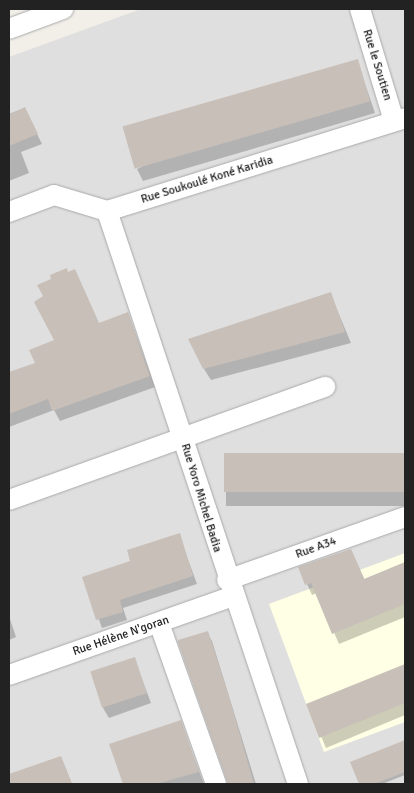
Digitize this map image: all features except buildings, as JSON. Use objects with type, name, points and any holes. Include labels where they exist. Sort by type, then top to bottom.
[{"type":"street","points":[[9,29],[64,9]]},
{"type":"street","name":"Rue le Soutien","points":[[360,9],[400,119]]},
{"type":"street","name":"Rue Soukoulé Koné Karidia","points":[[107,211],[400,119]]},
{"type":"street","points":[[9,212],[54,196],[107,211]]},
{"type":"street","name":"Rue Yoro Michel Badia","points":[[107,211],[183,439],[230,588],[298,784]]},
{"type":"street","points":[[9,500],[325,387]]},
{"type":"street","name":"Rue A34","points":[[230,588],[405,517]]},
{"type":"street","name":"Rue Hélène N'goran","points":[[9,675],[159,623],[230,588]]},
{"type":"street","points":[[159,623],[216,784]]},
{"type":"shaded area","points":[[141,9],[405,9],[405,784],[9,784],[9,57]]},
{"type":"shaded area","points":[[405,553],[405,722],[324,752],[269,604]]}]
